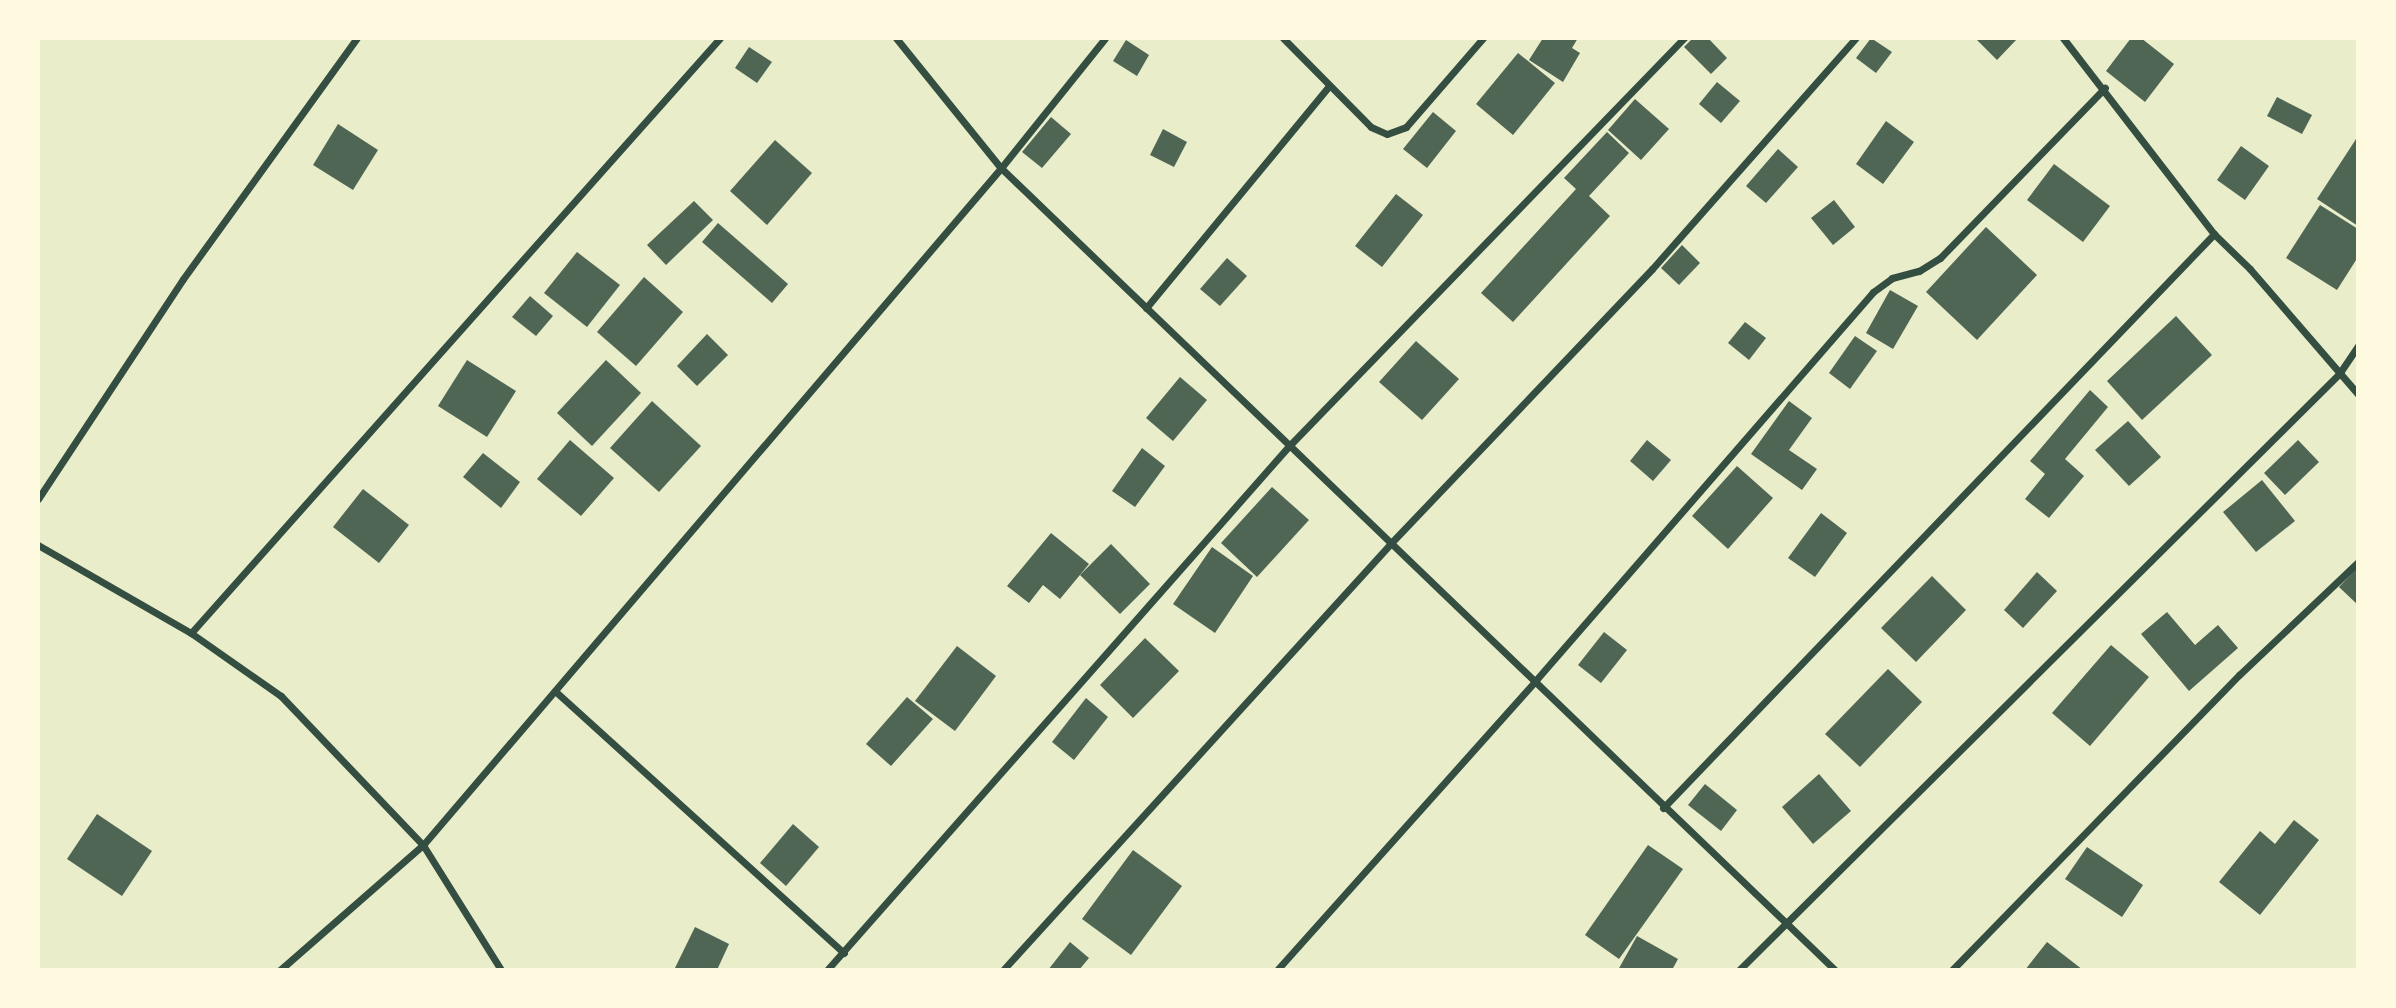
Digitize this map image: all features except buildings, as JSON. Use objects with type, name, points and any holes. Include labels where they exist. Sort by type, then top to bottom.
[{"type":"street","points":[[38,499],[183,279],[357,38]]},
{"type":"street","points":[[191,633],[720,38]]},
{"type":"street","points":[[896,38],[1001,169],[1536,680],[1662,808],[1835,970]]},
{"type":"street","points":[[280,970],[423,845],[1001,169],[1105,38]]},
{"type":"street","points":[[1283,38],[1371,127],[1387,134],[1406,127],[1483,38]]},
{"type":"street","points":[[827,970],[1289,446],[1684,38]]},
{"type":"street","points":[[1003,970],[1392,541],[1652,270],[1856,38]]},
{"type":"street","points":[[2063,38],[2105,88],[2214,234],[2250,269],[2357,394]]},
{"type":"street","points":[[1146,308],[1329,86]]},
{"type":"street","points":[[1277,970],[1536,680],[1873,292],[1892,278],[1919,271],[1940,258],[2105,88]]},
{"type":"street","points":[[1662,808],[2214,234]]},
{"type":"street","points":[[1739,970],[1784,921],[2339,374],[2357,346]]},
{"type":"street","points":[[38,545],[191,633],[281,696],[423,845],[501,970]]},
{"type":"street","points":[[1952,970],[2239,675],[2357,562]]},
{"type":"street","points":[[555,691],[844,953]]}]
